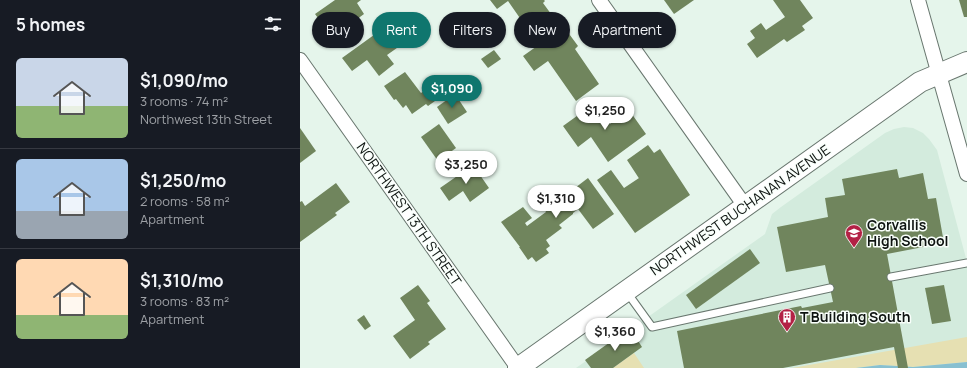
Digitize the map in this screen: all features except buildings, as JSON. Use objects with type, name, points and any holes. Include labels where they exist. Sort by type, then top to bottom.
[{"type":"street","points":[[599,0],[745,206]]},
{"type":"street","points":[[918,0],[967,174]]},
{"type":"street","name":"NORTHWEST 13TH STREET","points":[[300,60],[518,368]]},
{"type":"street","name":"NORTHWEST BUCHANAN AVENUE","points":[[518,368],[920,82],[967,62]]},
{"type":"lane","points":[[891,277],[967,263]]},
{"type":"lane","points":[[626,291],[652,327],[830,288]]},
{"type":"shaded area","name":"Corvallis High School","points":[[904,127],[913,128],[923,133],[937,150],[967,262],[967,368],[576,368],[765,234],[772,214],[781,207],[885,133]]},
{"type":"shaded area","points":[[967,337],[967,362],[913,367],[880,365],[856,368],[792,368]]},
{"type":"shaded area","points":[[634,353],[644,368],[613,368]]},
{"type":"water","points":[[967,362],[967,368],[856,368],[880,365],[913,367]]},
{"type":"place","name":"Corvallis High School","points":[[854,248]]},
{"type":"place","name":"T Building South","points":[[787,332]]}]
